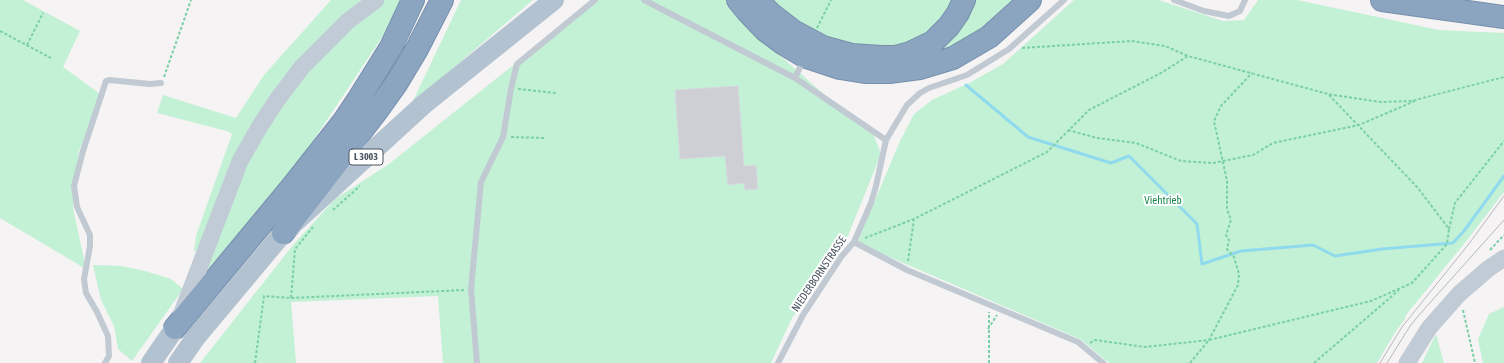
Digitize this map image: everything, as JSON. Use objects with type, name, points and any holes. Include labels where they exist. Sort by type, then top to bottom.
[{"type":"highway","points":[[175,328],[297,181],[344,120],[362,94],[390,47],[413,0]]},
{"type":"highway","points":[[283,233],[388,95],[417,49],[442,0]]},
{"type":"highway","points":[[738,0],[765,30],[804,56],[840,68],[865,72],[889,72],[920,68],[953,58],[989,37],[1030,0]]},
{"type":"highway","points":[[758,0],[771,14],[793,31],[824,47],[852,55],[895,57],[910,53],[933,42],[949,26],[958,13],[964,0]]},
{"type":"highway","points":[[1382,0],[1504,17]]},
{"type":"main road","points":[[151,363],[175,328],[240,161],[260,126],[277,100],[302,67],[348,21],[376,0]]},
{"type":"main road","name":"L 3003","points":[[178,363],[196,336],[283,233],[423,105],[554,0]]},
{"type":"main road","points":[[1406,363],[1429,328],[1459,294],[1488,269],[1504,258]]},
{"type":"lane","points":[[477,363],[471,289],[481,182],[503,137],[510,89],[517,64],[595,0]]},
{"type":"lane","points":[[644,0],[795,78],[886,140]]},
{"type":"lane","name":"NIEDERBORNSTRASSE","points":[[778,363],[803,315],[841,256],[854,242],[873,197],[880,172],[886,140],[907,106],[920,93],[929,88],[967,75],[1009,49],[1064,0]]},
{"type":"lane","points":[[1174,0],[1204,11],[1228,16],[1240,11],[1245,0]]},
{"type":"lane","points":[[795,78],[802,63]]},
{"type":"lane","points":[[105,363],[109,356],[108,336],[97,312],[86,294],[84,279],[90,246],[90,235],[77,207],[74,186],[83,151],[106,81],[109,80],[150,84],[161,83]]},
{"type":"lane","points":[[854,242],[907,270],[1078,342],[1104,363]]},
{"type":"path","points":[[161,83],[166,74],[191,0]]},
{"type":"path","points":[[814,34],[832,0]]},
{"type":"path","points":[[27,45],[43,13]]},
{"type":"path","points":[[0,31],[51,58]]},
{"type":"path","points":[[1009,49],[1132,41],[1165,46],[1188,56],[1328,94],[1380,102],[1411,101],[1504,77]]},
{"type":"path","points":[[854,242],[914,219],[1047,152],[1088,110],[1161,73],[1188,56]]},
{"type":"path","points":[[1190,363],[1209,340],[1238,285],[1239,274],[1234,257],[1227,250],[1229,240],[1226,235],[1231,220],[1227,209],[1227,181],[1214,121],[1221,106],[1252,74]]},
{"type":"path","points":[[510,89],[556,93]]},
{"type":"path","points":[[1328,94],[1418,188],[1449,229]]},
{"type":"path","points":[[1068,130],[1097,138],[1136,143],[1181,160],[1213,163],[1253,155],[1273,143],[1359,125],[1419,99]]},
{"type":"path","points":[[503,137],[544,138]]},
{"type":"path","points":[[1084,347],[1095,340],[1145,347],[1209,340],[1371,301],[1412,283],[1447,243],[1455,203],[1504,141]]},
{"type":"path","points":[[332,210],[360,186]]},
{"type":"path","points":[[907,270],[914,219]]},
{"type":"path","points":[[291,298],[295,249],[315,225]]},
{"type":"path","points":[[1314,363],[1401,288]]},
{"type":"path","points":[[255,363],[264,296],[291,298],[471,289]]},
{"type":"path","points":[[1459,294],[1474,363]]},
{"type":"path","points":[[989,305],[989,363]]},
{"type":"path","points":[[988,330],[1000,310]]},
{"type":"green space","points":[[0,0],[23,0],[80,31],[63,67],[103,96],[79,151],[73,208],[86,269],[0,218]]},
{"type":"green space","points":[[331,0],[403,0],[404,4],[293,171],[201,277],[217,237],[194,252],[196,236],[232,134],[227,131],[157,113],[163,95],[236,118],[264,75]]},
{"type":"green space","points":[[461,0],[533,0],[412,103]]},
{"type":"green space","points":[[595,0],[730,0],[767,44],[844,112],[873,133],[881,154],[847,238],[792,318],[771,363],[443,363],[438,296],[291,302],[296,363],[200,363],[293,245],[335,199],[389,164]]},
{"type":"green space","points":[[768,0],[956,0],[931,35],[889,54],[833,43],[801,26]]},
{"type":"green space","points":[[970,0],[1022,0],[962,46],[917,62]]},
{"type":"green space","name":"Viehtrieb","points":[[1074,0],[1159,0],[1223,21],[1244,20],[1258,0],[1297,0],[1439,30],[1504,33],[1504,192],[1406,315],[1405,319],[1377,363],[1109,363],[1080,339],[857,243],[900,141],[914,114],[932,100],[971,82],[1003,64]]},
{"type":"green space","points":[[93,265],[121,266],[145,271],[171,279],[183,289],[132,361],[118,349],[114,326],[101,300]]},
{"type":"green space","points":[[1504,307],[1504,363],[1483,363],[1478,339],[1489,314]]},
{"type":"green space","points":[[1436,334],[1444,363],[1422,363]]},
{"type":"building","points":[[738,86],[744,166],[756,165],[758,189],[745,190],[744,183],[728,185],[725,156],[680,159],[675,90]]},
{"type":"waterway","points":[[966,85],[1028,137],[1111,163],[1129,156],[1197,224],[1202,264],[1241,251],[1313,245],[1335,256],[1382,249],[1453,243],[1464,231],[1504,176]]},
{"type":"tram line","points":[[1380,363],[1402,327],[1468,245],[1504,196]]},
{"type":"tram line","points":[[1387,363],[1410,326],[1504,220]]}]
